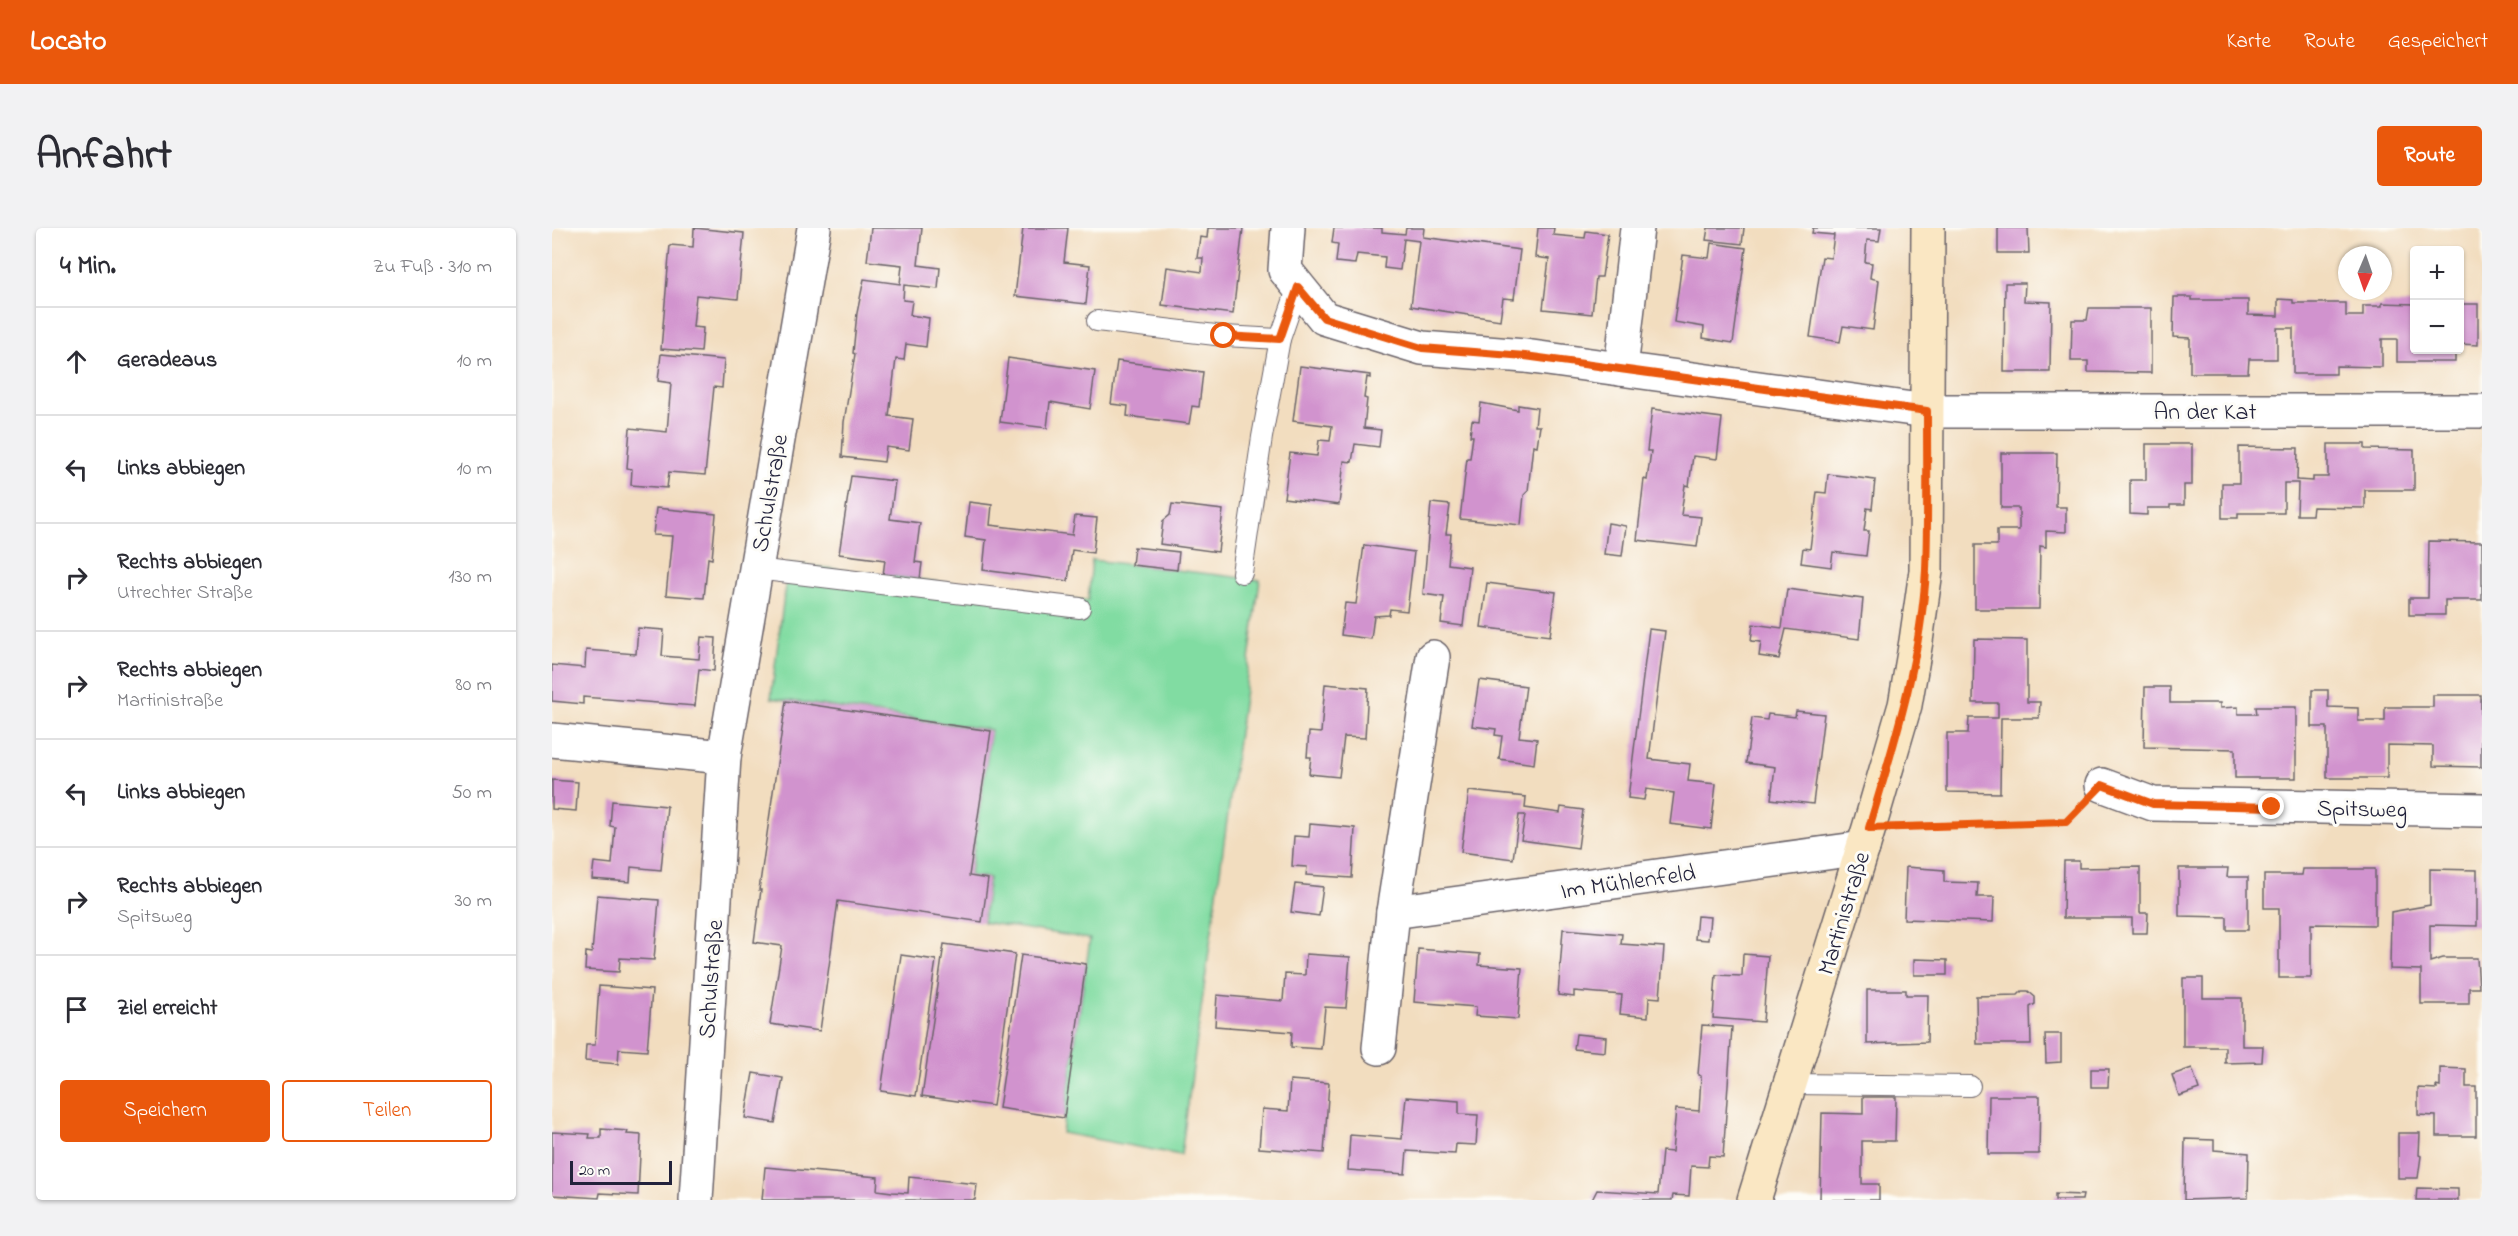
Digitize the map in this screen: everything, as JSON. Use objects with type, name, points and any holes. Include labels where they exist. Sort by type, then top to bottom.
[{"type":"street","name":"Schulstraße","points":[[696,1200],[724,757],[814,228]]},
{"type":"street","name":"An der Kat","points":[[1288,228],[1285,270],[1324,318],[1422,348],[1525,356],[1927,411],[2482,411]]},
{"type":"street","points":[[1621,369],[1637,228]]},
{"type":"street","name":"Martinistraße","points":[[1754,1200],[1905,705],[1917,641],[1926,571],[1928,228]]},
{"type":"street","points":[[1379,1048],[1393,912],[1433,657]]},
{"type":"street","points":[[552,740],[724,757]]},
{"type":"street","name":"Spitsweg","points":[[2102,785],[2153,804],[2482,810]]},
{"type":"street","name":"Im Mühlenfeld","points":[[1393,912],[1866,838]]},
{"type":"lane","points":[[1242,573],[1262,437],[1280,339],[1298,287]]},
{"type":"lane","points":[[1098,321],[1224,336],[1280,339]]},
{"type":"lane","points":[[756,569],[1080,608]]},
{"type":"lane","points":[[1790,1084],[1970,1086]]},
{"type":"path","points":[[1866,838],[2066,822],[2102,785]]},
{"type":"green space","points":[[1092,560],[1260,580],[1181,1155],[1062,1133],[1090,939],[983,922],[989,878],[970,876],[991,730],[771,698],[788,563],[1088,601]]},
{"type":"building","points":[[694,228],[744,233],[738,299],[696,295],[693,327],[703,328],[701,352],[661,349],[670,245],[693,247]]},
{"type":"building","points":[[871,228],[922,228],[918,265],[940,268],[938,289],[904,285],[903,300],[912,301],[910,315],[929,318],[926,347],[906,344],[904,360],[896,359],[889,416],[913,419],[909,450],[886,447],[884,462],[842,457],[844,422],[855,354],[853,353],[857,313],[864,279],[900,284],[902,265],[867,261]]},
{"type":"building","points":[[1023,228],[1068,228],[1064,262],[1090,265],[1086,304],[1015,296]]},
{"type":"building","points":[[1208,228],[1243,228],[1233,314],[1162,305],[1167,267],[1202,272],[1203,258],[1197,258],[1200,237],[1207,238]]},
{"type":"building","points":[[1334,228],[1382,228],[1382,232],[1405,234],[1406,228],[1424,228],[1423,237],[1520,250],[1514,299],[1503,298],[1500,320],[1411,306],[1419,241],[1404,239],[1400,270],[1384,268],[1385,257],[1357,254],[1355,264],[1336,262],[1338,244],[1332,243]]},
{"type":"building","points":[[1538,228],[1554,228],[1553,235],[1585,238],[1586,231],[1608,234],[1602,277],[1596,277],[1592,314],[1543,309],[1549,259],[1535,257]]},
{"type":"building","points":[[1708,228],[1744,228],[1742,244],[1706,240]]},
{"type":"building","points":[[1813,228],[1881,228],[1879,241],[1867,240],[1865,262],[1872,263],[1870,278],[1879,280],[1873,330],[1843,326],[1840,342],[1810,337],[1822,257],[1831,258],[1834,235],[1812,233]]},
{"type":"building","points":[[1998,228],[2028,228],[2029,253],[1998,253]]},
{"type":"building","points":[[1711,243],[1746,248],[1733,343],[1703,338],[1704,327],[1674,322],[1683,255],[1709,258]]},
{"type":"building","points":[[2005,283],[2025,283],[2024,301],[2051,302],[2050,372],[2004,372]]},
{"type":"building","points":[[2174,297],[2192,297],[2192,300],[2248,300],[2248,315],[2278,316],[2278,299],[2293,300],[2293,303],[2346,303],[2346,316],[2363,316],[2363,306],[2382,306],[2382,303],[2410,304],[2410,354],[2455,354],[2455,362],[2397,362],[2397,339],[2382,339],[2382,367],[2336,366],[2336,374],[2293,374],[2293,328],[2277,328],[2277,359],[2249,359],[2248,373],[2190,373],[2190,338],[2173,337]]},
{"type":"building","points":[[2464,304],[2478,304],[2478,345],[2464,344]]},
{"type":"building","points":[[2089,308],[2151,308],[2151,373],[2088,372],[2088,361],[2071,361],[2072,320],[2087,320]]},
{"type":"building","points":[[661,354],[724,360],[722,388],[714,387],[705,475],[669,472],[667,488],[631,485],[632,469],[627,468],[630,428],[667,432],[671,383],[658,381]]},
{"type":"building","points":[[1008,358],[1095,371],[1090,409],[1050,402],[1047,428],[1000,422]]},
{"type":"building","points":[[1117,361],[1203,372],[1199,407],[1192,406],[1189,424],[1127,416],[1128,406],[1111,404]]},
{"type":"building","points":[[1300,366],[1370,375],[1370,378],[1367,377],[1364,398],[1367,399],[1364,428],[1381,430],[1379,447],[1355,444],[1352,462],[1344,461],[1339,505],[1284,498],[1290,453],[1317,456],[1319,440],[1330,441],[1332,426],[1293,421]]},
{"type":"building","points":[[1481,403],[1518,410],[1518,405],[1537,408],[1535,426],[1540,426],[1537,446],[1533,445],[1528,491],[1524,495],[1521,525],[1460,519],[1467,458],[1470,458],[1473,436],[1470,436],[1472,420],[1479,421]]},
{"type":"building","points":[[1652,409],[1722,418],[1717,459],[1693,456],[1689,486],[1685,485],[1681,515],[1701,517],[1697,547],[1637,540],[1644,479],[1647,480],[1651,451],[1647,451]]},
{"type":"building","points":[[2146,444],[2192,444],[2192,485],[2184,485],[2184,505],[2170,505],[2170,508],[2147,508],[2147,515],[2130,514],[2130,480],[2146,480]]},
{"type":"building","points":[[2328,444],[2365,444],[2365,449],[2414,450],[2414,490],[2365,490],[2365,508],[2313,507],[2312,515],[2297,515],[2298,483],[2284,483],[2284,513],[2238,513],[2238,518],[2222,518],[2222,483],[2239,483],[2239,447],[2298,448],[2297,480],[2313,481],[2313,477],[2328,477]]},
{"type":"building","points":[[2001,453],[2057,453],[2056,507],[2066,507],[2066,532],[2046,531],[2046,547],[2040,546],[2039,609],[1975,609],[1975,545],[1997,545],[1997,530],[2019,530],[2019,508],[2001,508]]},
{"type":"building","points":[[1828,474],[1875,480],[1872,509],[1867,508],[1864,531],[1869,531],[1866,556],[1833,552],[1831,567],[1801,563],[1803,548],[1810,549],[1817,492],[1826,493]]},
{"type":"building","points":[[851,476],[895,481],[890,519],[920,523],[915,562],[922,563],[920,579],[883,575],[885,560],[839,554]]},
{"type":"building","points":[[969,502],[992,505],[990,525],[1072,535],[1075,516],[1097,518],[1093,553],[1072,550],[1068,581],[983,570],[986,540],[965,537]]},
{"type":"building","points":[[1431,503],[1450,505],[1446,534],[1451,534],[1448,564],[1470,567],[1463,626],[1441,623],[1444,597],[1423,594]]},
{"type":"building","points":[[1172,504],[1223,510],[1218,552],[1160,544],[1163,521],[1170,515]]},
{"type":"building","points":[[656,508],[716,514],[712,559],[708,558],[704,598],[666,595],[672,536],[653,535]]},
{"type":"building","points":[[1608,523],[1626,526],[1622,556],[1604,554]]},
{"type":"building","points":[[2429,541],[2482,542],[2482,600],[2445,600],[2445,615],[2409,615],[2409,598],[2428,598]]},
{"type":"building","points":[[1364,545],[1414,552],[1407,611],[1390,609],[1389,615],[1374,616],[1371,639],[1341,635],[1345,603],[1356,604]]},
{"type":"building","points":[[1134,547],[1179,552],[1177,570],[1132,565]]},
{"type":"building","points":[[1487,583],[1556,592],[1550,636],[1481,627]]},
{"type":"building","points":[[1787,589],[1863,599],[1859,639],[1786,629],[1779,659],[1759,656],[1761,642],[1751,641],[1753,624],[1782,628]]},
{"type":"building","points":[[638,628],[664,630],[662,656],[699,659],[701,637],[716,638],[714,671],[699,669],[695,706],[583,697],[583,704],[552,701],[552,665],[585,668],[586,650],[636,654]]},
{"type":"building","points":[[1649,629],[1665,631],[1649,759],[1690,764],[1688,781],[1716,784],[1711,829],[1670,824],[1674,793],[1646,789],[1644,800],[1628,798]]},
{"type":"building","points":[[1974,639],[2027,640],[2027,702],[2040,702],[2039,718],[2001,718],[2000,793],[1947,792],[1947,733],[1968,733],[1969,718],[1998,718],[1998,703],[1973,703]]},
{"type":"building","points":[[1479,680],[1526,686],[1519,737],[1537,739],[1534,764],[1499,759],[1502,736],[1495,735],[1496,729],[1472,726]]},
{"type":"building","points":[[1325,684],[1368,688],[1365,738],[1344,737],[1339,777],[1309,774],[1311,757],[1307,757],[1309,732],[1321,733]]},
{"type":"building","points":[[2145,687],[2170,687],[2170,703],[2220,703],[2220,708],[2238,707],[2238,714],[2257,714],[2256,707],[2296,707],[2296,778],[2235,778],[2235,749],[2144,747]]},
{"type":"building","points":[[2312,690],[2328,690],[2328,707],[2358,708],[2358,721],[2385,721],[2385,707],[2433,707],[2433,695],[2481,695],[2481,767],[2433,766],[2433,746],[2387,745],[2387,778],[2327,778],[2327,727],[2312,727]]},
{"type":"building","points":[[786,701],[991,731],[969,876],[988,879],[982,922],[838,901],[820,1031],[770,1024],[782,946],[754,942],[761,890],[759,890]]},
{"type":"building","points":[[1796,711],[1824,714],[1813,804],[1771,799],[1775,767],[1746,763],[1752,718],[1767,720],[1768,714],[1795,717]]},
{"type":"building","points":[[552,780],[578,782],[576,811],[552,809]]},
{"type":"building","points":[[1469,791],[1526,797],[1525,808],[1560,813],[1561,807],[1583,810],[1578,848],[1521,840],[1525,815],[1519,815],[1513,859],[1461,852]]},
{"type":"building","points":[[612,801],[667,806],[661,870],[631,867],[630,882],[592,879],[594,862],[612,864],[615,827],[610,826]]},
{"type":"building","points":[[1310,824],[1355,828],[1352,878],[1306,875],[1307,867],[1292,866],[1294,836],[1309,837]]},
{"type":"building","points":[[2064,861],[2079,861],[2079,868],[2140,867],[2140,913],[2148,913],[2147,933],[2132,933],[2132,918],[2063,918]]},
{"type":"building","points":[[1906,867],[1944,870],[1944,882],[1978,883],[1977,897],[1994,897],[1993,922],[1904,919]]},
{"type":"building","points":[[2179,868],[2228,868],[2227,877],[2248,877],[2248,930],[2227,930],[2227,917],[2179,916]]},
{"type":"building","points":[[2303,869],[2375,869],[2375,925],[2311,924],[2311,978],[2279,978],[2279,908],[2264,908],[2264,875],[2302,875]]},
{"type":"building","points":[[2430,869],[2477,870],[2477,926],[2430,925],[2430,962],[2443,958],[2477,958],[2479,988],[2469,988],[2469,1004],[2421,1004],[2421,970],[2390,969],[2391,912],[2430,905]]},
{"type":"building","points":[[1295,884],[1323,887],[1319,916],[1291,912]]},
{"type":"building","points":[[597,895],[659,900],[654,960],[620,958],[619,972],[585,970],[586,952],[592,953]]},
{"type":"building","points":[[1697,916],[1710,917],[1708,940],[1695,939]]},
{"type":"building","points":[[1563,929],[1622,934],[1621,944],[1664,947],[1660,998],[1649,997],[1648,1017],[1620,1014],[1622,995],[1574,991],[1574,997],[1558,995]]},
{"type":"building","points":[[944,944],[1015,954],[993,1106],[922,1096]]},
{"type":"building","points":[[1418,949],[1480,954],[1479,965],[1522,968],[1518,1019],[1475,1016],[1476,1007],[1414,1002]]},
{"type":"building","points":[[1306,954],[1350,957],[1346,1008],[1325,1007],[1321,1049],[1291,1047],[1292,1032],[1215,1026],[1217,995],[1283,1001],[1285,974],[1305,975]]},
{"type":"building","points":[[1743,954],[1768,956],[1763,1022],[1713,1018],[1716,975],[1742,976]]},
{"type":"building","points":[[901,955],[936,960],[916,1096],[881,1091]]},
{"type":"building","points":[[1021,955],[1086,964],[1064,1118],[999,1108]]},
{"type":"building","points":[[1914,959],[1947,960],[1947,975],[1914,975]]},
{"type":"building","points":[[2183,978],[2203,978],[2203,998],[2242,998],[2242,1046],[2263,1046],[2262,1062],[2225,1063],[2225,1047],[2183,1047]]},
{"type":"building","points":[[599,986],[652,990],[647,1051],[619,1049],[618,1064],[585,1061],[586,1045],[595,1045]]},
{"type":"building","points":[[1867,990],[1906,990],[1906,995],[1928,995],[1927,1042],[1867,1044]]},
{"type":"building","points":[[2022,991],[2028,991],[2035,997],[2035,1004],[2030,1007],[2031,1044],[1977,1044],[1976,996],[2018,995]]},
{"type":"building","points":[[1702,1025],[1732,1027],[1723,1157],[1709,1156],[1708,1167],[1691,1166],[1689,1196],[1673,1195],[1672,1200],[1592,1200],[1597,1190],[1658,1194],[1662,1151],[1672,1152],[1676,1109],[1699,1111],[1701,1076],[1698,1075]]},
{"type":"building","points":[[1576,1034],[1606,1037],[1605,1052],[1574,1049]]},
{"type":"building","points":[[2045,1034],[2061,1034],[2061,1062],[2046,1063]]},
{"type":"building","points":[[2192,1068],[2199,1089],[2179,1096],[2172,1075]]},
{"type":"building","points":[[2440,1068],[2466,1069],[2466,1087],[2476,1087],[2476,1136],[2436,1136],[2436,1116],[2418,1115],[2418,1088],[2437,1089],[2436,1086],[2440,1087]]},
{"type":"building","points":[[2091,1069],[2109,1069],[2108,1087],[2091,1087]]},
{"type":"building","points":[[753,1073],[783,1078],[775,1123],[745,1118]]},
{"type":"building","points":[[1290,1080],[1329,1083],[1324,1153],[1259,1148],[1262,1109],[1288,1111]]},
{"type":"building","points":[[1989,1096],[2040,1096],[2039,1154],[1988,1154]]},
{"type":"building","points":[[1406,1097],[1459,1101],[1459,1114],[1478,1115],[1476,1145],[1456,1144],[1455,1154],[1407,1151],[1405,1174],[1348,1170],[1350,1135],[1402,1139]]},
{"type":"building","points":[[1863,1097],[1896,1097],[1895,1141],[1862,1141],[1862,1184],[1879,1184],[1879,1200],[1820,1200],[1822,1113],[1863,1114]]},
{"type":"building","points":[[601,1129],[628,1131],[627,1134],[641,1135],[638,1195],[600,1193],[599,1198],[552,1195],[552,1132],[590,1134],[589,1138],[601,1138]]},
{"type":"building","points":[[2398,1133],[2420,1133],[2419,1155],[2421,1156],[2418,1178],[2398,1178]]},
{"type":"building","points":[[2185,1139],[2214,1140],[2214,1150],[2249,1153],[2248,1198],[2184,1200]]},
{"type":"building","points":[[765,1167],[878,1177],[877,1190],[892,1192],[908,1193],[909,1177],[977,1184],[975,1200],[762,1200]]},
{"type":"building","points":[[2417,1188],[2458,1189],[2458,1200],[2416,1200]]},
{"type":"building","points":[[2055,1194],[2083,1195],[2082,1200],[2055,1200]]},
{"type":"route","points":[[1224,336],[1280,339],[1298,287],[1324,318],[1422,348],[1525,356],[1927,411],[1926,571],[1917,641],[1905,705],[1869,828],[2066,822],[2102,785],[2153,804],[2272,807]]}]
